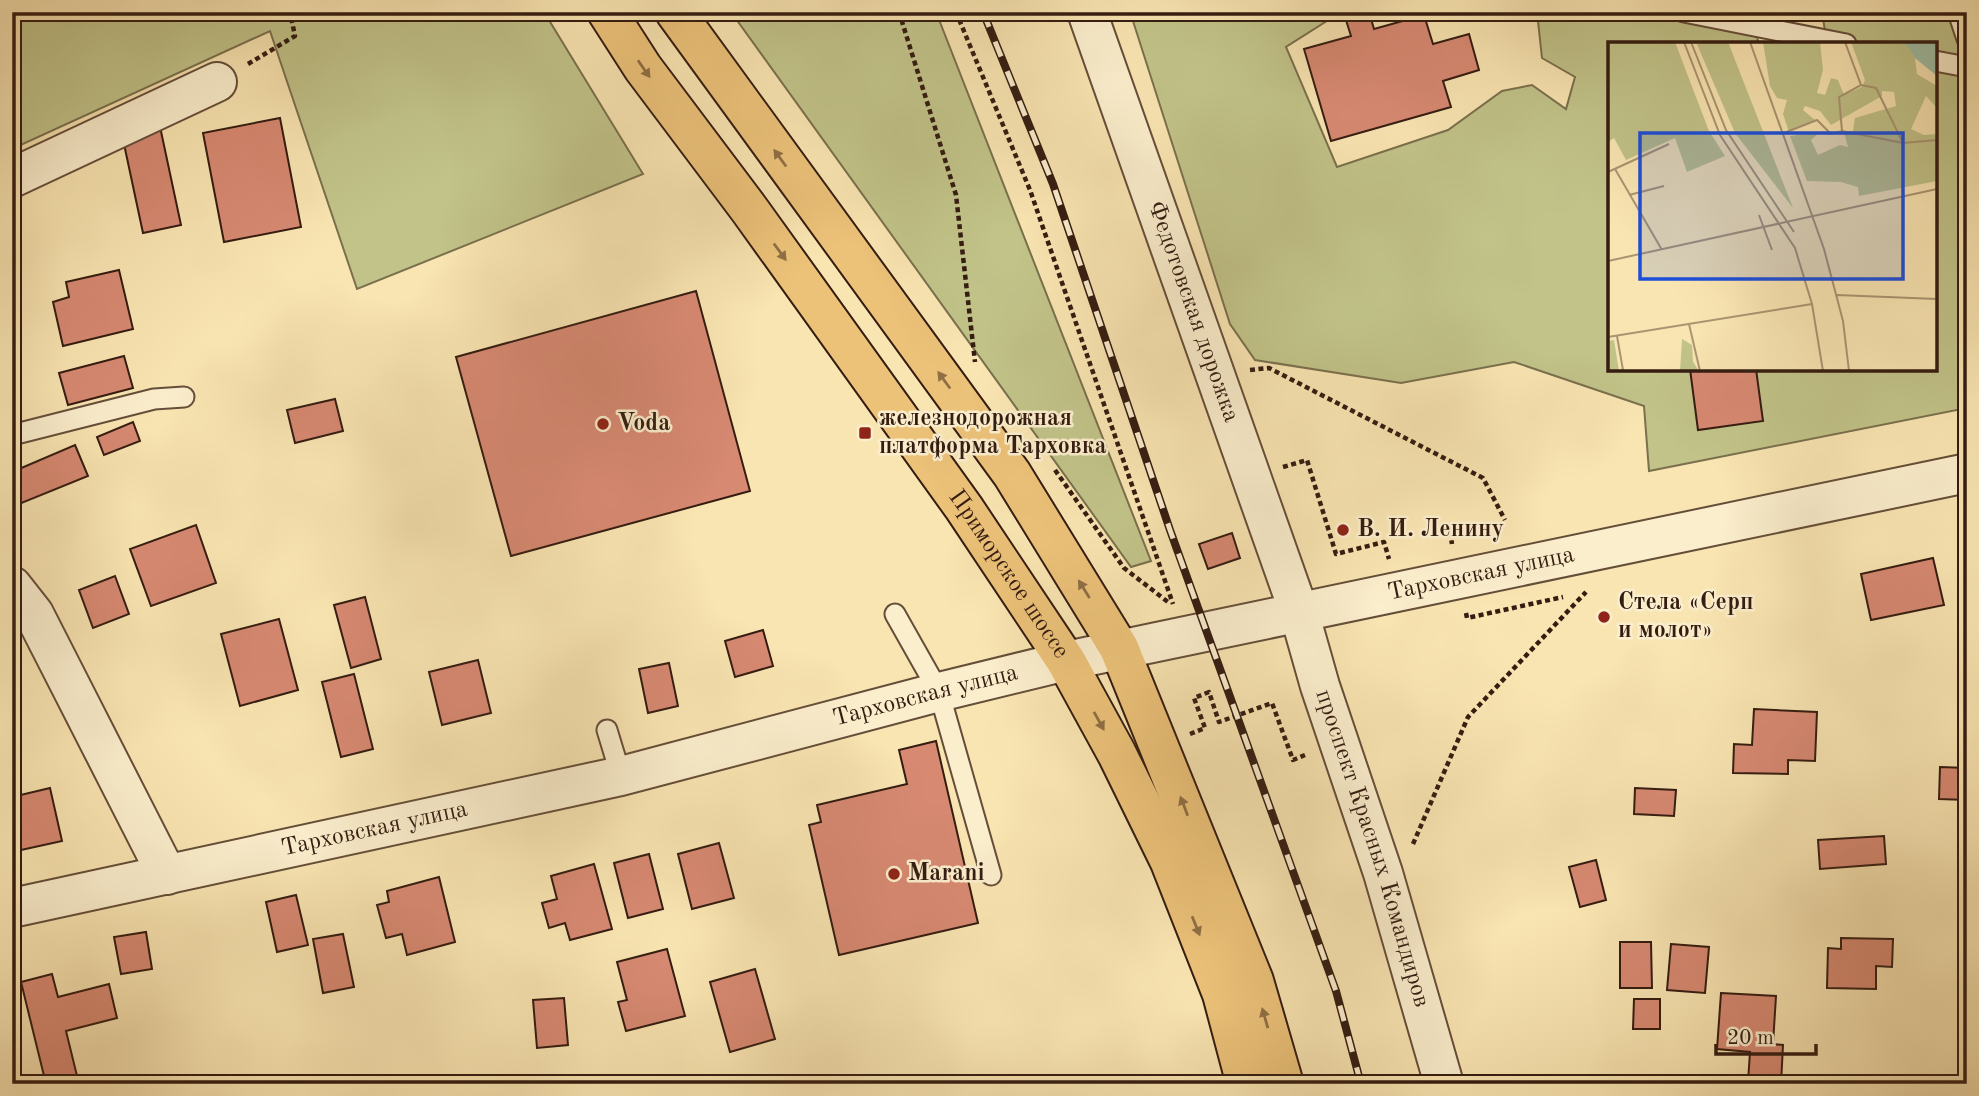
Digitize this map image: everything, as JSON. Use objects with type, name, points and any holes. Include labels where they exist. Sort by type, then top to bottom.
[{"type":"highway","name":"Приморское шоссе","points":[[607,12],[643,68],[749,209],[964,508],[1066,661],[1117,754],[1170,862],[1222,994],[1246,1084]]},
{"type":"highway","points":[[675,12],[1012,474],[1119,648],[1254,981],[1283,1084]]},
{"type":"street","name":"Федотовская дорожка","points":[[1087,12],[1299,612]]},
{"type":"street","points":[[12,177],[217,82]]},
{"type":"street","name":"Тарховская улица","points":[[12,908],[621,776],[939,692],[1119,648],[1967,473]]},
{"type":"street","points":[[12,586],[34,614],[167,875]]},
{"type":"street","name":"проспект Красных Командиров","points":[[1299,612],[1320,686],[1383,873],[1444,1084]]},
{"type":"lane","points":[[1684,12],[1836,42]]},
{"type":"lane","points":[[1958,12],[1967,39]]},
{"type":"lane","points":[[1937,61],[1967,67]]},
{"type":"lane","points":[[12,435],[154,399],[184,397]]},
{"type":"lane","points":[[895,614],[939,692],[991,875]]},
{"type":"lane","points":[[607,730],[621,776]]},
{"type":"path","points":[[217,82],[295,36],[290,12]]},
{"type":"path","points":[[899,12],[956,195],[975,363]]},
{"type":"path","points":[[956,12],[1030,190],[1174,606],[1124,568],[1050,462]]},
{"type":"path","points":[[1239,371],[1269,368],[1483,478],[1505,520]]},
{"type":"path","points":[[1272,470],[1307,460],[1336,554],[1384,542]]},
{"type":"path","points":[[1408,856],[1420,822],[1468,717],[1586,592]]},
{"type":"path","points":[[1195,747],[1190,734],[1205,728],[1194,698],[1209,692],[1219,722],[1272,703],[1293,760],[1309,754],[1305,743]]},
{"type":"green space","points":[[12,12],[544,12],[643,174],[357,289],[270,31],[12,149]]},
{"type":"green space","points":[[731,12],[936,12],[1151,561],[1131,567]]},
{"type":"green space","points":[[1150,12],[1341,12],[1286,47],[1337,167],[1448,130],[1502,91],[1532,85],[1566,109],[1575,77],[1542,58],[1537,12],[1755,12],[1758,42],[1608,42],[1608,371],[1937,371],[1937,42],[1827,42],[1822,12],[1967,12],[1967,408],[1649,471],[1644,406],[1514,362],[1401,383],[1255,360],[1230,324],[1132,18]]},
{"type":"building","points":[[1369,12],[1374,29],[1424,15],[1433,44],[1469,34],[1479,70],[1443,81],[1451,107],[1331,141],[1304,49],[1351,36],[1345,17]]},
{"type":"building","points":[[280,118],[301,227],[224,242],[203,133]]},
{"type":"building","points":[[159,122],[181,225],[143,233],[121,130]]},
{"type":"building","points":[[119,270],[133,329],[63,346],[53,302],[69,297],[66,282]]},
{"type":"building","name":"Voda","points":[[696,291],[750,491],[511,556],[456,357]]},
{"type":"building","points":[[124,356],[133,388],[68,405],[59,373]]},
{"type":"building","points":[[1690,371],[1756,371],[1763,421],[1698,430]]},
{"type":"building","points":[[335,399],[343,431],[295,443],[287,410]]},
{"type":"building","points":[[133,422],[140,441],[104,455],[97,437]]},
{"type":"building","points":[[75,445],[88,476],[19,504],[12,488],[12,472]]},
{"type":"building","points":[[196,525],[216,583],[151,606],[130,549]]},
{"type":"building","points":[[1232,533],[1240,558],[1208,569],[1199,544]]},
{"type":"building","points":[[1933,558],[1944,605],[1871,620],[1861,574]]},
{"type":"building","points":[[115,576],[129,614],[93,628],[79,590]]},
{"type":"building","points":[[365,597],[381,659],[351,668],[334,605]]},
{"type":"building","points":[[279,619],[298,690],[240,706],[221,634]]},
{"type":"building","points":[[763,630],[773,666],[735,677],[725,641]]},
{"type":"building","points":[[478,660],[491,713],[442,725],[429,672]]},
{"type":"building","points":[[669,663],[678,706],[648,713],[639,669]]},
{"type":"building","points":[[354,674],[373,749],[341,757],[322,682]]},
{"type":"building","points":[[1754,709],[1817,712],[1815,761],[1788,760],[1788,774],[1733,773],[1734,744],[1752,745]]},
{"type":"building","name":"Marani","points":[[936,741],[978,923],[839,955],[809,825],[821,822],[817,805],[907,784],[899,750]]},
{"type":"building","points":[[1940,767],[1967,768],[1967,800],[1939,799]]},
{"type":"building","points":[[50,788],[62,841],[12,852],[12,797]]},
{"type":"building","points":[[1635,788],[1676,790],[1674,816],[1634,814]]},
{"type":"building","points":[[1884,836],[1886,864],[1820,869],[1818,840]]},
{"type":"building","points":[[719,843],[734,898],[692,909],[678,854]]},
{"type":"building","points":[[649,854],[663,909],[628,918],[614,863]]},
{"type":"building","points":[[1596,860],[1606,900],[1580,907],[1569,867]]},
{"type":"building","points":[[594,864],[612,929],[570,940],[565,923],[549,928],[542,903],[557,899],[551,876]]},
{"type":"building","points":[[439,877],[455,942],[407,955],[402,934],[386,938],[377,905],[389,902],[387,891]]},
{"type":"building","points":[[296,895],[308,945],[277,952],[266,902]]},
{"type":"building","points":[[146,932],[152,969],[121,974],[114,937]]},
{"type":"building","points":[[343,934],[354,987],[323,993],[313,939]]},
{"type":"building","points":[[1841,938],[1893,939],[1892,967],[1876,966],[1876,989],[1827,988],[1828,948],[1841,949]]},
{"type":"building","points":[[1620,942],[1651,942],[1652,988],[1620,988]]},
{"type":"building","points":[[1671,944],[1709,947],[1705,993],[1667,990]]},
{"type":"building","points":[[667,949],[685,1016],[626,1031],[618,1002],[627,1000],[617,962]]},
{"type":"building","points":[[755,969],[775,1039],[730,1052],[710,982]]},
{"type":"building","points":[[52,974],[58,997],[109,984],[117,1018],[66,1031],[79,1084],[46,1084],[21,982]]},
{"type":"building","points":[[1721,993],[1776,996],[1773,1044],[1783,1045],[1781,1084],[1748,1082],[1750,1052],[1717,1049]]},
{"type":"building","points":[[564,998],[568,1045],[537,1048],[533,1000]]},
{"type":"building","points":[[1634,999],[1660,999],[1660,1029],[1633,1029]]},
{"type":"building","points":[[1114,1075],[1115,1084],[1037,1084]]},
{"type":"building","points":[[1836,1077],[1901,1080],[1901,1084],[1836,1084]]},
{"type":"railway","points":[[983,12],[1053,184],[1170,530],[1336,991],[1361,1084]]},
{"type":"place","name":"Voda","points":[[603,424]]},
{"type":"place","name":"железнодорожная платформа Тарховка","points":[[865,433]]},
{"type":"place","name":"В. И. Ленину","points":[[1343,530]]},
{"type":"place","name":"Стела «Серп и молот»","points":[[1604,617]]},
{"type":"place","name":"Marani","points":[[894,874]]}]
